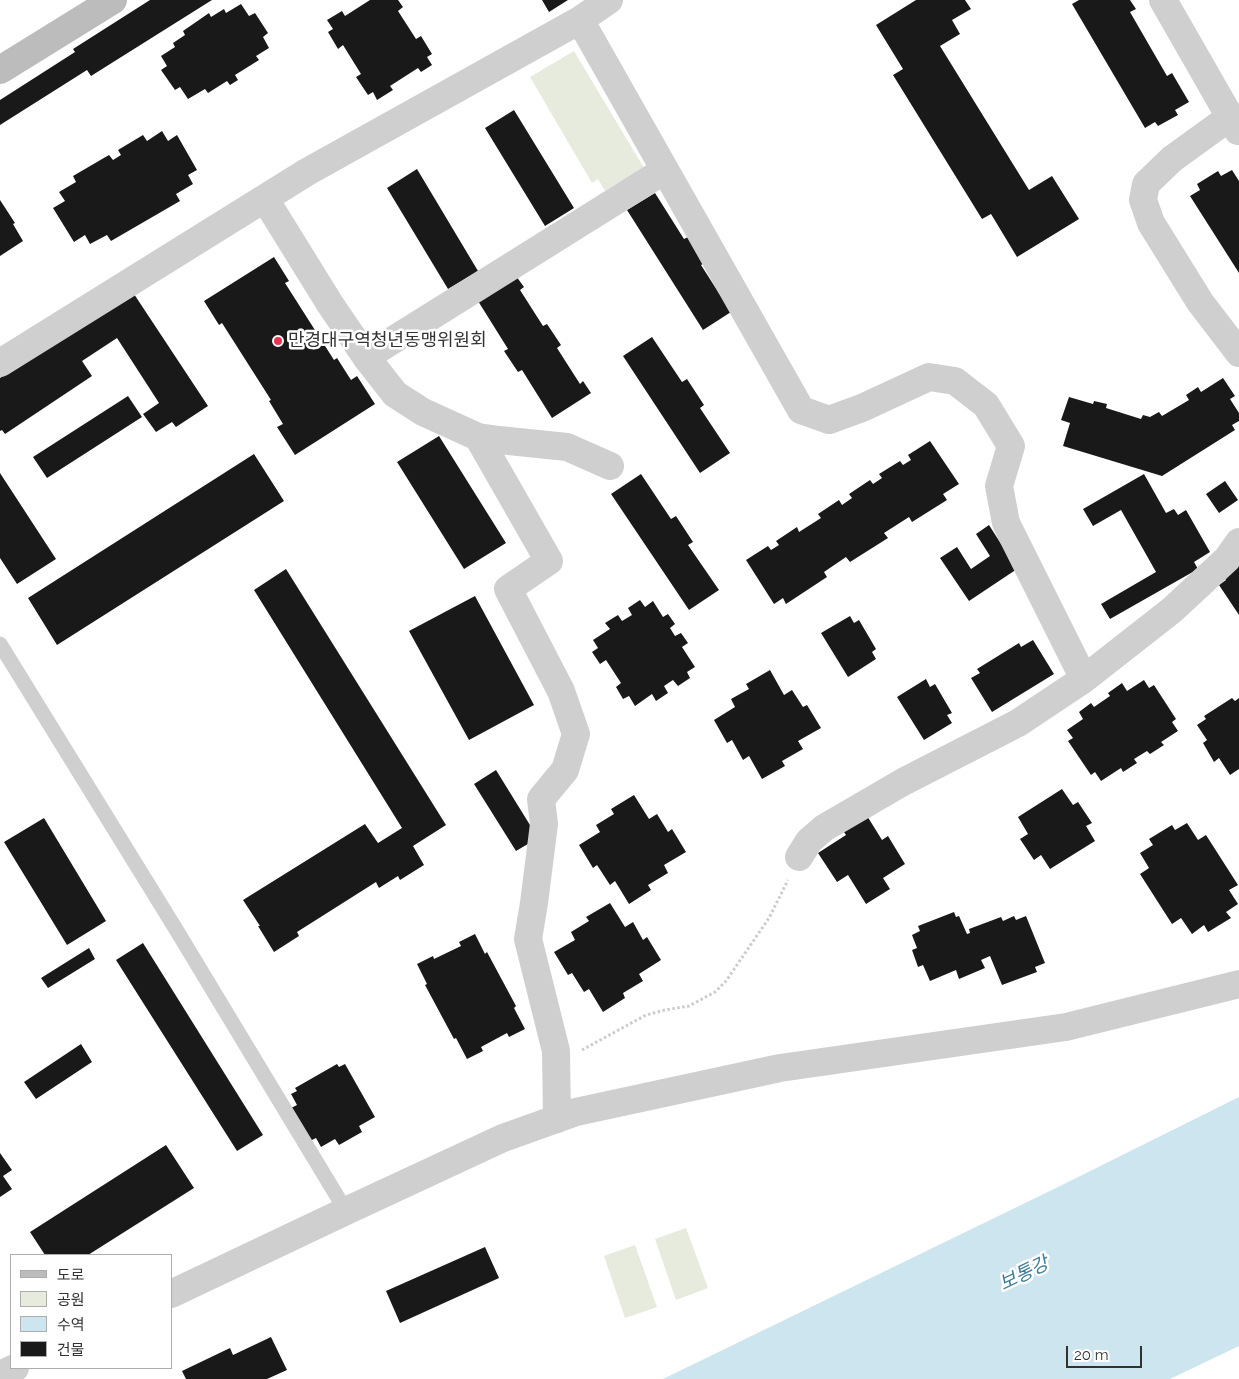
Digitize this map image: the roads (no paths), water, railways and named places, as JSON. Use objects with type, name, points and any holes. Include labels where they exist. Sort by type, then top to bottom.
[{"type":"main road","points":[[0,70],[113,0]]},
{"type":"street","points":[[0,363],[307,172],[580,20],[609,0]]},
{"type":"street","points":[[1163,0],[1234,125],[1172,159],[1146,184],[1143,200],[1151,223],[1200,302],[1239,353]]},
{"type":"street","points":[[580,20],[801,410],[829,420],[862,408],[929,377],[955,381],[986,405],[1011,446],[999,486],[1006,523],[1084,679]]},
{"type":"street","points":[[366,357],[665,170]]},
{"type":"street","points":[[265,199],[330,304],[366,357],[395,394],[423,412],[478,437],[567,447],[610,466]]},
{"type":"street","points":[[478,437],[549,561],[508,589],[560,691],[576,734],[564,770],[541,799],[544,824],[528,939],[556,1051],[557,1119]]},
{"type":"street","points":[[799,857],[809,841],[824,828],[903,782],[1018,723],[1084,679],[1172,610],[1227,560],[1239,542]]},
{"type":"street","points":[[172,1294],[504,1138],[576,1112],[780,1068],[1066,1027],[1239,984]]},
{"type":"street","points":[[0,1375],[13,1369]]},
{"type":"lane","points":[[0,644],[162,906],[346,1211]]},
{"type":"water","name":"보통강","points":[[1239,1097],[1239,1346],[1170,1379],[663,1379],[1056,1188]]},
{"type":"place","name":"만경대구역청년동맹위원회","points":[[278,341]]}]
